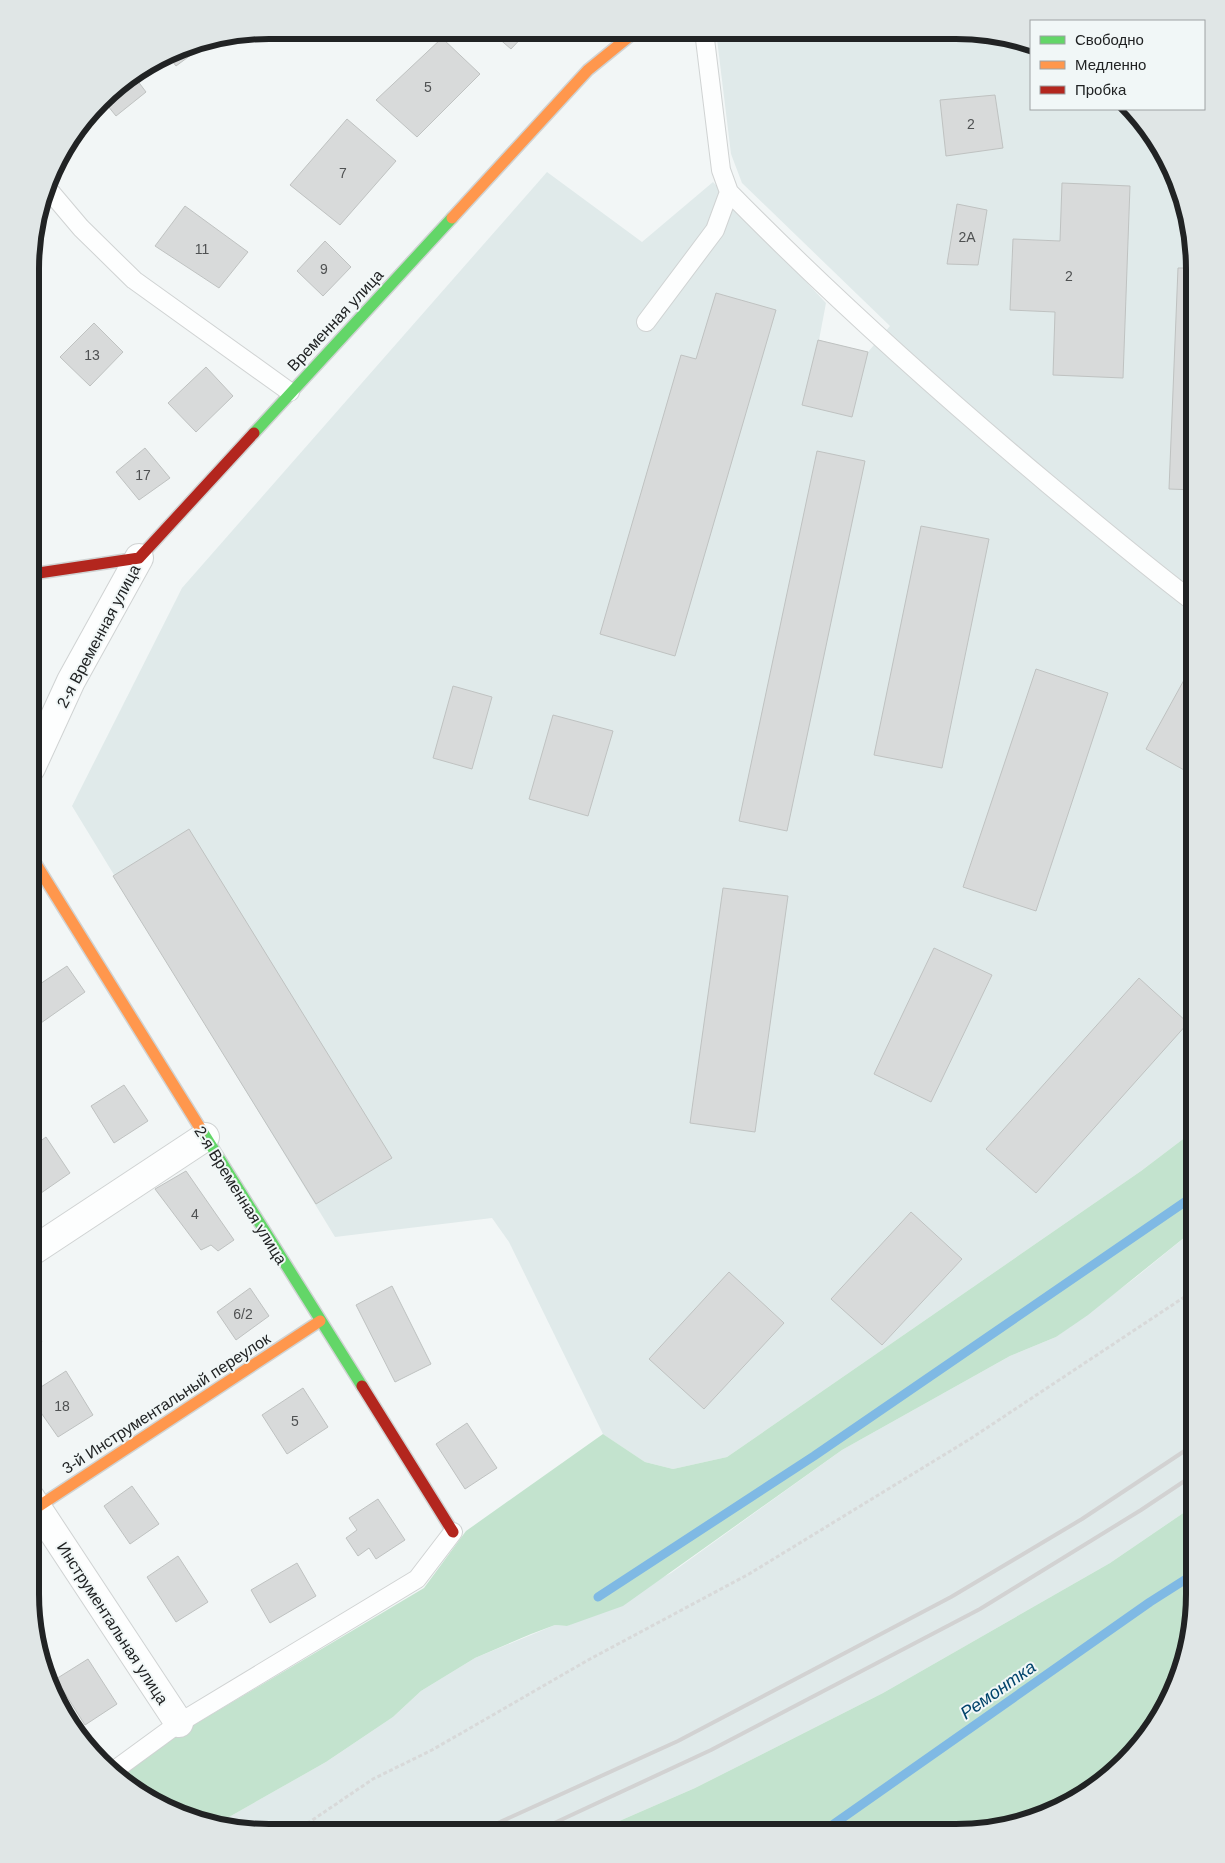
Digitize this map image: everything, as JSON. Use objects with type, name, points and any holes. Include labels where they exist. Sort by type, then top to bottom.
[{"type":"street","name":"Временная улица","points":[[139,558],[588,70],[626,39]]},
{"type":"street","points":[[39,573],[139,558]]},
{"type":"street","name":"2-я Временная улица","points":[[39,750],[71,680],[139,558]]},
{"type":"street","name":"2-я Временная улица","points":[[39,869],[453,1532]]},
{"type":"street","points":[[39,1246],[205,1137]]},
{"type":"street","name":"3-й Инструментальный переулок","points":[[39,1501],[320,1321]]},
{"type":"street","name":"Инструментальная улица","points":[[39,1515],[179,1724]]},
{"type":"lane","points":[[705,39],[721,170],[729,192],[887,345],[992,437],[1186,596]]},
{"type":"lane","points":[[646,322],[715,230],[729,192]]},
{"type":"lane","points":[[51,193],[81,228],[134,280],[290,392]]},
{"type":"lane","points":[[118,1768],[179,1724],[418,1579],[453,1532]]},
{"type":"path","points":[[304,1824],[373,1779],[432,1750],[590,1659],[749,1574],[970,1439],[1186,1296]]},
{"type":"shaded area","points":[[717,39],[972,39],[1002,43],[1030,51],[1030,110],[1123,110],[1148,141],[1163,167],[1174,194],[1182,223],[1186,253],[1186,1137],[1141,1171],[727,1457],[673,1469],[645,1462],[603,1434],[509,1242],[492,1218],[335,1237],[72,806],[182,588],[547,172],[642,242],[713,182],[826,303],[819,340],[868,352],[890,326],[742,183],[731,154]]},
{"type":"shaded area","points":[[1186,1236],[1186,1511],[1110,1563],[883,1693],[695,1788],[612,1824],[253,1824],[224,1820],[326,1762],[393,1717],[421,1691],[475,1658],[555,1625],[567,1626],[671,1573],[842,1450],[1010,1356],[1056,1337],[1135,1278]]},
{"type":"green space","points":[[1186,1137],[1186,1236],[1088,1315],[1056,1337],[1010,1356],[842,1450],[623,1606],[567,1626],[555,1625],[475,1658],[421,1691],[393,1717],[326,1762],[224,1820],[194,1812],[167,1801],[141,1786],[120,1769],[424,1588],[466,1531],[603,1434],[645,1462],[673,1469],[727,1457],[1141,1171]]},
{"type":"green space","points":[[1186,1511],[1186,1610],[1182,1640],[1169,1683],[1156,1710],[1129,1746],[1108,1767],[1072,1794],[1031,1812],[1002,1820],[972,1824],[612,1824],[695,1788],[883,1693],[1110,1563]]},
{"type":"building","points":[[441,39],[480,74],[417,137],[376,100]]},
{"type":"building","points":[[499,39],[520,39],[511,49]]},
{"type":"building","points":[[198,50],[176,66],[171,60]]},
{"type":"building","points":[[137,80],[146,92],[116,116],[107,105]]},
{"type":"building","points":[[995,95],[1003,148],[946,156],[940,100]]},
{"type":"building","points":[[347,119],[396,161],[340,225],[290,185]]},
{"type":"building","points":[[1062,183],[1130,186],[1123,378],[1053,375],[1055,312],[1010,310],[1013,239],[1060,241]]},
{"type":"building","points":[[957,204],[987,210],[978,265],[947,264]]},
{"type":"building","points":[[185,206],[248,252],[219,288],[155,246]]},
{"type":"building","points":[[325,241],[351,267],[323,296],[297,271]]},
{"type":"building","points":[[1178,268],[1186,268],[1186,490],[1169,489]]},
{"type":"building","points":[[716,293],[776,310],[675,656],[600,634],[681,355],[696,359]]},
{"type":"building","points":[[94,323],[123,352],[90,386],[60,357]]},
{"type":"building","points":[[818,340],[868,352],[852,417],[802,405]]},
{"type":"building","points":[[206,367],[233,396],[196,432],[168,403]]},
{"type":"building","points":[[145,448],[170,478],[139,500],[116,472]]},
{"type":"building","points":[[817,451],[865,461],[787,831],[739,821]]},
{"type":"building","points":[[921,526],[989,539],[942,768],[874,755]]},
{"type":"building","points":[[1036,669],[1108,693],[1036,911],[963,887]]},
{"type":"building","points":[[1186,676],[1186,771],[1146,749]]},
{"type":"building","points":[[453,686],[492,697],[472,769],[433,758]]},
{"type":"building","points":[[553,715],[613,731],[588,816],[529,799]]},
{"type":"building","points":[[189,829],[392,1158],[316,1204],[113,876]]},
{"type":"building","points":[[723,888],[788,896],[755,1132],[690,1123]]},
{"type":"building","points":[[934,948],[992,975],[931,1102],[874,1074]]},
{"type":"building","points":[[67,966],[85,992],[39,1024],[39,985]]},
{"type":"building","points":[[1139,978],[1186,1021],[1186,1025],[1036,1193],[986,1149]]},
{"type":"building","points":[[124,1085],[148,1121],[114,1143],[91,1106]]},
{"type":"building","points":[[46,1137],[70,1173],[39,1194],[39,1142]]},
{"type":"building","points":[[186,1171],[234,1240],[218,1251],[211,1245],[201,1250],[155,1189]]},
{"type":"building","points":[[911,1212],[962,1259],[882,1345],[831,1299]]},
{"type":"building","points":[[729,1272],[784,1323],[704,1409],[649,1359]]},
{"type":"building","points":[[392,1286],[431,1364],[395,1382],[356,1305]]},
{"type":"building","points":[[250,1288],[269,1316],[236,1340],[217,1312]]},
{"type":"building","points":[[66,1371],[93,1415],[58,1437],[39,1410],[39,1388]]},
{"type":"building","points":[[303,1388],[328,1427],[287,1454],[262,1415]]},
{"type":"building","points":[[467,1423],[497,1468],[465,1489],[436,1444]]},
{"type":"building","points":[[132,1486],[159,1524],[130,1544],[104,1506]]},
{"type":"building","points":[[378,1499],[405,1540],[376,1559],[369,1548],[358,1556],[346,1538],[357,1530],[349,1518]]},
{"type":"building","points":[[178,1556],[208,1602],[176,1622],[147,1577]]},
{"type":"building","points":[[297,1563],[316,1596],[270,1623],[251,1590]]},
{"type":"building","points":[[88,1659],[117,1704],[85,1725],[56,1679]]},
{"type":"waterway","points":[[598,1597],[814,1456],[1186,1201]]},
{"type":"waterway","name":"Ремонтка","points":[[834,1824],[1150,1602],[1186,1579]]},
{"type":"railway","points":[[496,1824],[678,1741],[951,1597],[1082,1519],[1186,1450]]},
{"type":"railway","points":[[552,1824],[711,1750],[980,1609],[1141,1510],[1186,1480]]},
{"type":"traffic: fast","points":[[254,433],[452,218]]},
{"type":"traffic: fast","points":[[202,1131],[362,1386]]},
{"type":"traffic: slow","points":[[452,218],[588,70],[626,39]]},
{"type":"traffic: slow","points":[[39,869],[202,1131]]},
{"type":"traffic: slow","points":[[39,1506],[320,1321]]},
{"type":"traffic: jam","points":[[39,573],[139,558],[254,433]]},
{"type":"traffic: jam","points":[[362,1386],[453,1532]]}]
